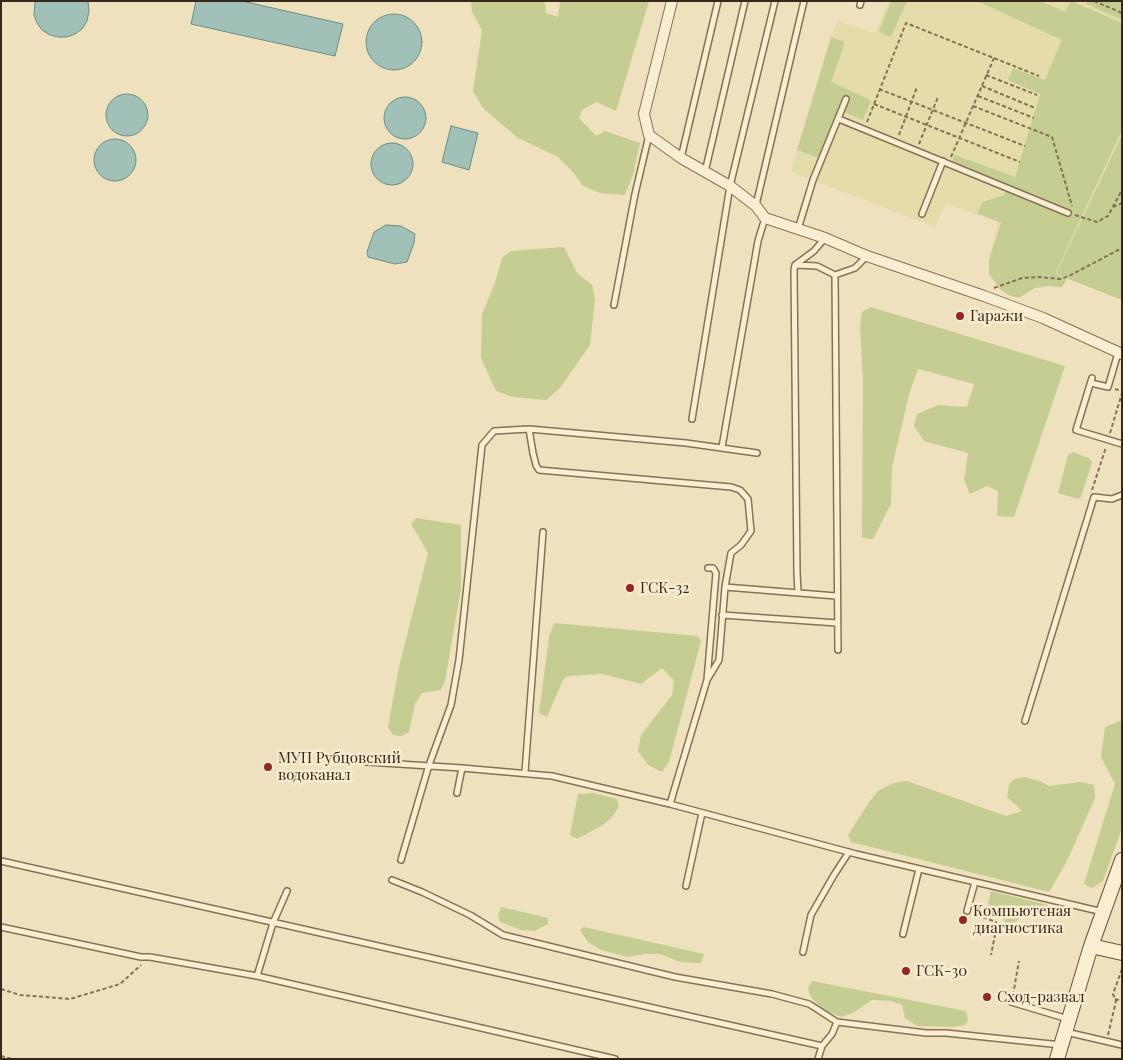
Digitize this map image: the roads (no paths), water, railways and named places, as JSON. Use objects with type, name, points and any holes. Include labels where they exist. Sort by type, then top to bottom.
[{"type":"main road","points":[[1059,1052],[1091,946],[1122,860]]},
{"type":"main road","points":[[1091,946],[1122,953]]},
{"type":"street","points":[[672,1],[644,114],[649,135],[681,158],[730,186],[756,206],[765,218],[1043,318],[1120,353]]},
{"type":"lane","points":[[681,158],[718,1]]},
{"type":"lane","points":[[706,172],[746,1]]},
{"type":"lane","points":[[692,418],[730,186],[775,1]]},
{"type":"lane","points":[[756,206],[804,1]]},
{"type":"lane","points":[[798,229],[814,180],[846,99]]},
{"type":"lane","points":[[839,118],[1068,212]]},
{"type":"lane","points":[[614,305],[633,204],[649,135]]},
{"type":"lane","points":[[922,214],[946,162]]},
{"type":"lane","points":[[722,447],[758,241],[765,218]]},
{"type":"lane","points":[[795,265],[814,251],[825,238]]},
{"type":"lane","points":[[795,265],[817,266],[835,275],[855,268],[867,256]]},
{"type":"lane","points":[[795,265],[796,563],[798,592]]},
{"type":"lane","points":[[835,275],[836,596],[838,650]]},
{"type":"lane","points":[[1120,353],[1108,387],[1091,381],[1076,430],[1122,444]]},
{"type":"lane","points":[[529,429],[532,453],[539,470],[731,487],[740,490],[748,499],[751,531],[731,553],[725,587],[719,660],[707,680]]},
{"type":"lane","points":[[401,860],[429,766],[451,705],[459,660],[482,445],[494,431],[529,429],[722,447],[757,453]]},
{"type":"lane","points":[[1025,721],[1094,497],[1112,499],[1122,494]]},
{"type":"lane","points":[[525,772],[543,532]]},
{"type":"lane","points":[[670,804],[707,680],[716,573],[713,568],[708,568]]},
{"type":"lane","points":[[725,587],[836,596]]},
{"type":"lane","points":[[722,615],[837,623]]},
{"type":"lane","points":[[367,762],[525,772],[552,776],[670,804],[849,852],[1104,912]]},
{"type":"lane","points":[[457,793],[462,768]]},
{"type":"lane","points":[[686,886],[702,813]]},
{"type":"lane","points":[[803,952],[812,915],[849,852]]},
{"type":"lane","points":[[1,861],[822,1046]]},
{"type":"lane","points":[[903,934],[919,869]]},
{"type":"lane","points":[[392,880],[470,915],[503,935],[675,977],[791,999],[809,1004],[837,1022],[926,1033],[946,1033],[1059,1052]]},
{"type":"lane","points":[[967,912],[975,882]]},
{"type":"lane","points":[[256,976],[273,923],[287,890]]},
{"type":"lane","points":[[1,927],[140,957],[150,957],[256,976],[615,1059]]},
{"type":"lane","points":[[1011,1002],[1107,1042],[1122,1045]]},
{"type":"lane","points":[[818,1059],[822,1046],[832,1034],[837,1022]]},
{"type":"water","points":[[35,1],[88,1],[87,21],[82,29],[75,34],[67,37],[50,35],[42,30],[37,23],[34,15]]},
{"type":"water","points":[[196,1],[242,1],[343,24],[335,56],[191,24]]},
{"type":"water","points":[[394,14],[409,19],[417,27],[422,42],[417,57],[409,65],[394,70],[379,65],[371,57],[366,42],[371,27],[379,19]]},
{"type":"water","points":[[131,94],[139,97],[145,103],[148,115],[145,127],[139,133],[123,136],[115,133],[109,127],[106,111],[109,103],[115,97]]},
{"type":"water","points":[[409,97],[417,100],[423,106],[426,118],[423,130],[417,136],[401,139],[393,136],[387,130],[384,114],[387,106],[393,100]]},
{"type":"water","points":[[451,126],[478,133],[469,170],[442,162]]},
{"type":"water","points":[[119,139],[127,142],[133,148],[136,160],[133,172],[127,178],[111,181],[103,178],[97,172],[94,156],[97,148],[103,142]]},
{"type":"water","points":[[396,143],[404,146],[410,152],[413,164],[410,176],[404,182],[388,185],[380,182],[374,176],[371,160],[374,152],[380,146]]},
{"type":"water","points":[[386,225],[401,226],[415,234],[414,243],[407,262],[395,264],[368,257],[367,252],[374,232]]},
{"type":"place","name":"Гаражи","points":[[960,316]]},
{"type":"place","name":"ГСК-32","points":[[630,588]]},
{"type":"place","name":"МУП Рубцовский водоканал","points":[[268,767]]},
{"type":"place","name":"Компьютеная диагностика","points":[[963,920]]},
{"type":"place","name":"ГСК-30","points":[[906,971]]},
{"type":"place","name":"Сход-развал","points":[[987,997]]}]
